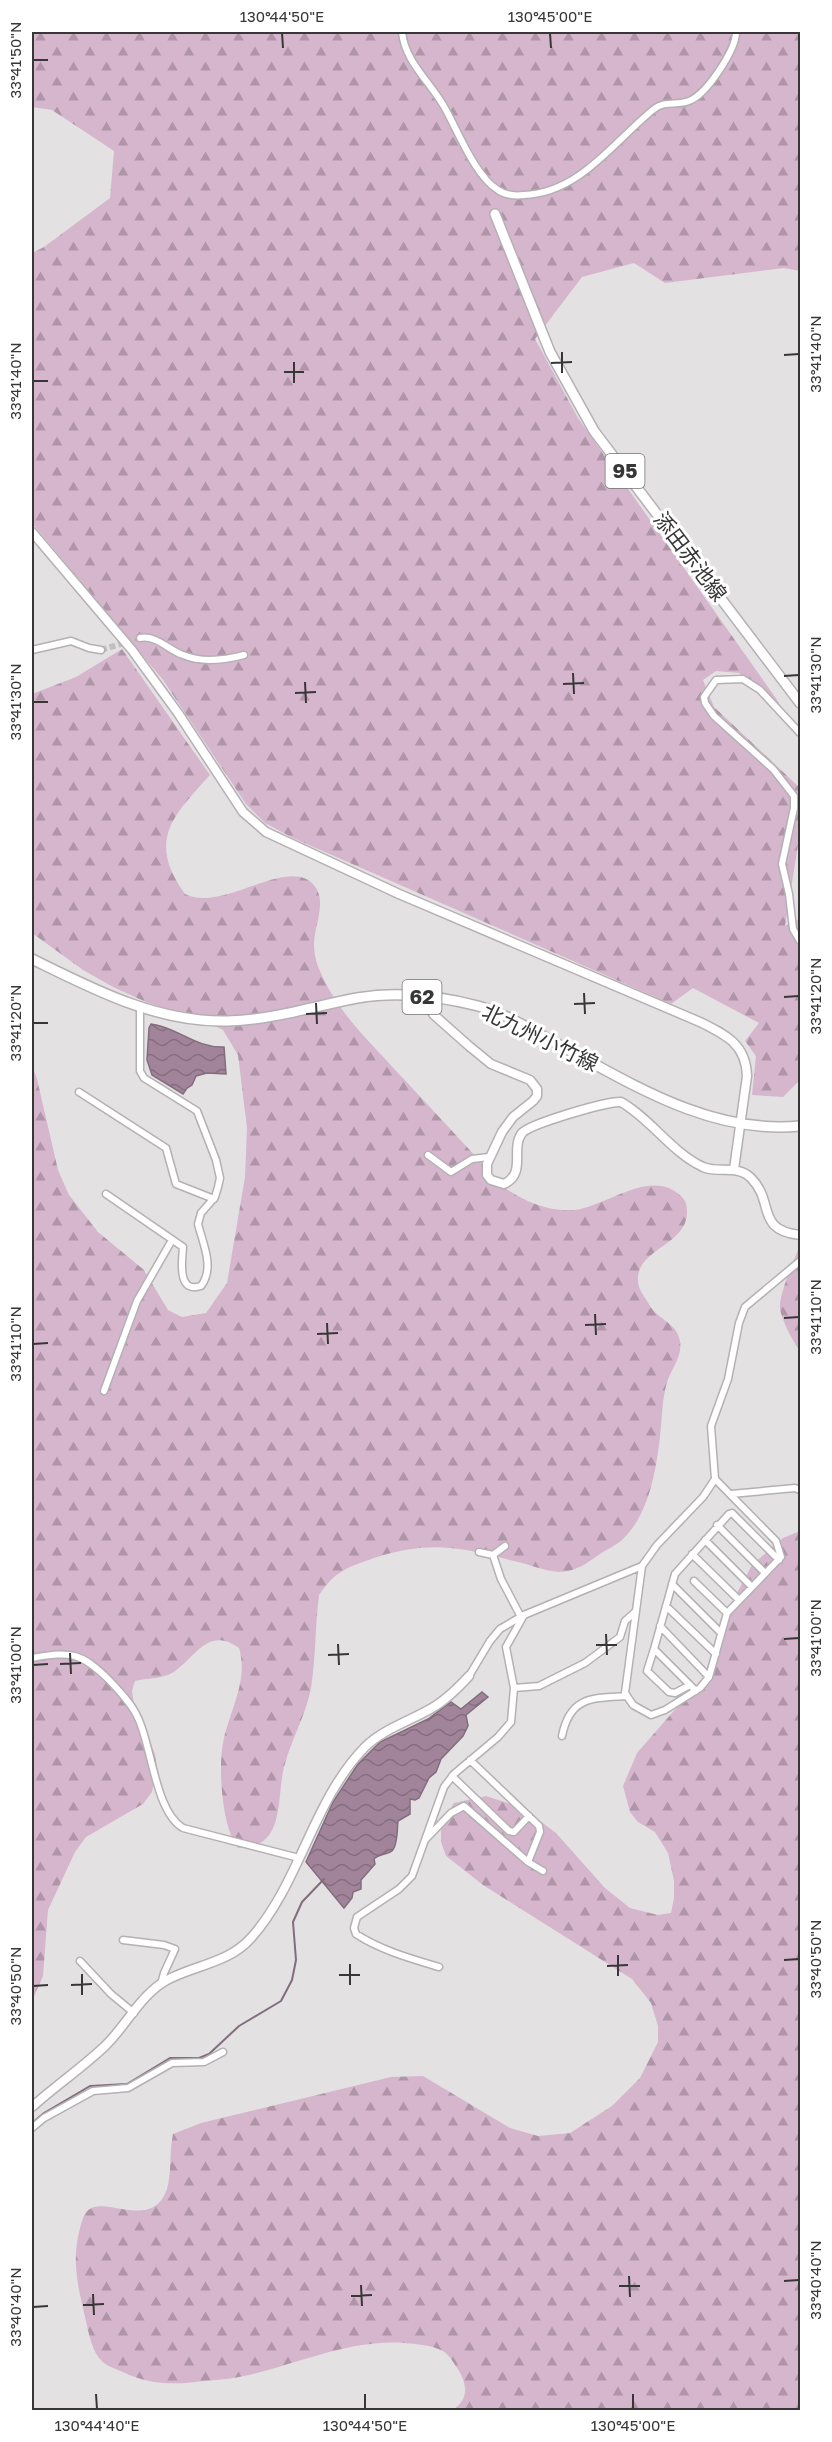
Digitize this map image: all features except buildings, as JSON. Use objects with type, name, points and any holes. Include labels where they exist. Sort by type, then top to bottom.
[{"type":"main road","name":"添田赤池線","points":[[495,214],[550,352],[594,431],[801,702]]},
{"type":"main road","name":"北九州小竹線","points":[[32,959],[96,991],[140,1008],[180,1017],[225,1021],[255,1020],[358,998],[389,995],[423,997],[480,1007],[500,1014],[671,1103],[702,1115],[740,1124],[801,1126]]},
{"type":"street","points":[[402,32],[411,62],[439,97],[477,167],[497,190],[513,196],[536,195],[567,184],[619,143],[662,103],[688,102],[699,95],[731,52],[736,32]]},
{"type":"street","points":[[32,532],[132,650],[178,713],[243,812],[266,832],[399,894],[724,1034],[739,1047],[747,1061],[747,1076],[734,1169]]},
{"type":"street","points":[[140,638],[150,637],[183,655],[196,658],[230,658],[244,655]]},
{"type":"street","points":[[32,650],[71,640],[89,648],[101,650]]},
{"type":"street","points":[[801,733],[760,690],[743,679],[716,680],[704,697],[705,703],[714,716],[773,769],[794,796],[794,808],[782,864],[789,894],[793,929],[801,941]]},
{"type":"street","points":[[423,997],[434,1015],[491,1064],[530,1080],[537,1089],[533,1101],[513,1116],[501,1132],[489,1157],[487,1168],[491,1180],[504,1184],[510,1181],[517,1170],[520,1139],[528,1129],[612,1101],[621,1102],[684,1155],[703,1167],[734,1169],[749,1176],[776,1229],[783,1233],[801,1235]]},
{"type":"street","points":[[106,1194],[183,1247],[184,1282],[189,1287],[201,1286],[208,1272],[208,1262],[198,1224],[199,1218],[214,1199],[218,1187],[218,1168],[197,1112],[144,1078],[140,1071],[140,1008]]},
{"type":"street","points":[[79,1092],[166,1148],[176,1184],[214,1199]]},
{"type":"street","points":[[428,1155],[451,1172],[472,1159],[489,1157]]},
{"type":"street","points":[[104,1391],[137,1301],[172,1240]]},
{"type":"street","points":[[715,1479],[776,1541],[781,1557],[727,1613],[709,1677],[696,1690],[656,1715],[651,1715],[633,1705],[626,1696],[625,1685],[642,1566],[657,1545],[703,1497],[715,1479],[711,1426],[728,1379],[739,1323],[745,1307],[801,1261]]},
{"type":"street","points":[[731,1494],[772,1489],[801,1490]]},
{"type":"street","points":[[690,1685],[675,1693],[669,1692],[647,1671],[675,1574],[729,1514],[735,1515],[779,1560]]},
{"type":"street","points":[[717,1526],[765,1574]]},
{"type":"street","points":[[705,1540],[752,1587]]},
{"type":"street","points":[[493,1556],[505,1546]]},
{"type":"street","points":[[479,1552],[493,1556]]},
{"type":"street","points":[[692,1554],[739,1600]]},
{"type":"street","points":[[493,1556],[501,1579],[523,1616]]},
{"type":"street","points":[[32,2108],[102,2049],[147,1996],[161,1984],[230,1954],[249,1940],[267,1918],[326,1802],[352,1762],[366,1746],[382,1734],[434,1707],[451,1695],[469,1676],[500,1629],[523,1616],[642,1566]]},
{"type":"street","points":[[694,1581],[727,1613]]},
{"type":"street","points":[[672,1584],[722,1633]]},
{"type":"street","points":[[666,1606],[716,1654]]},
{"type":"street","points":[[514,1688],[539,1686],[585,1663],[620,1637],[626,1622],[636,1612]]},
{"type":"street","points":[[439,1967],[364,1940],[356,1934],[354,1928],[357,1917],[399,1889],[412,1876],[444,1787],[452,1776],[498,1737],[511,1722],[514,1688],[506,1647],[523,1616]]},
{"type":"street","points":[[660,1626],[709,1677]]},
{"type":"street","points":[[654,1648],[696,1690]]},
{"type":"street","points":[[32,1658],[55,1654],[80,1657],[91,1662],[118,1690],[138,1717],[164,1802],[176,1824],[183,1828],[299,1858]]},
{"type":"street","points":[[562,1736],[569,1715],[586,1700],[626,1696]]},
{"type":"street","points":[[470,1760],[539,1826],[540,1832],[528,1862]]},
{"type":"street","points":[[452,1776],[509,1831],[514,1832],[529,1816]]},
{"type":"street","points":[[424,1840],[451,1813],[464,1806],[528,1862],[543,1871]]},
{"type":"street","points":[[123,1940],[175,1949],[161,1984]]},
{"type":"street","points":[[80,1961],[111,1994],[134,2013]]},
{"type":"street","points":[[32,2128],[44,2118],[93,2091],[128,2088],[172,2063],[204,2062],[223,2052]]},
{"type":"green space","points":[[32,32],[800,32],[800,271],[784,268],[665,283],[634,263],[582,277],[535,339],[578,418],[780,704],[739,673],[716,671],[703,680],[714,707],[800,788],[800,833],[785,926],[800,919],[800,1080],[783,1097],[752,1095],[756,1056],[745,1041],[759,1023],[693,988],[671,1004],[293,838],[265,823],[246,804],[163,680],[32,523],[32,253],[44,247],[110,198],[114,151],[52,110],[32,107]]},
{"type":"green space","points":[[122,649],[210,775],[176,816],[169,829],[166,843],[167,858],[173,875],[185,894],[199,898],[214,897],[265,882],[296,876],[308,880],[315,886],[319,894],[320,910],[314,944],[315,954],[319,968],[335,1000],[366,1038],[502,1186],[510,1191],[527,1201],[564,1210],[587,1207],[643,1187],[657,1186],[670,1189],[682,1197],[687,1210],[684,1225],[670,1241],[645,1262],[639,1270],[638,1281],[641,1291],[653,1310],[676,1331],[680,1347],[665,1389],[658,1450],[650,1491],[632,1529],[618,1543],[581,1566],[559,1572],[460,1549],[428,1547],[412,1549],[394,1552],[349,1567],[325,1587],[319,1595],[309,1698],[284,1767],[276,1820],[272,1831],[264,1840],[253,1846],[238,1848],[228,1827],[225,1813],[221,1782],[222,1754],[242,1672],[239,1648],[228,1642],[218,1640],[210,1642],[172,1673],[135,1681],[132,1691],[134,1705],[155,1754],[157,1769],[152,1792],[143,1804],[86,1837],[75,1852],[48,1910],[43,1976],[32,2001],[32,1065],[58,1170],[69,1195],[98,1232],[144,1270],[168,1310],[182,1317],[206,1313],[227,1283],[245,1177],[247,1128],[238,1055],[223,1030],[146,1002],[115,988],[83,970],[32,933],[32,694],[76,677]]},
{"type":"green space","points":[[800,1244],[800,1351],[783,1318],[780,1302]]},
{"type":"green space","points":[[800,1531],[800,2410],[452,2410],[462,2401],[465,2389],[462,2377],[451,2359],[445,2352],[438,2349],[404,2343],[363,2345],[244,2376],[182,2383],[152,2382],[105,2364],[96,2354],[92,2343],[76,2270],[77,2245],[83,2218],[89,2209],[99,2206],[136,2211],[148,2209],[159,2203],[169,2182],[173,2134],[201,2123],[391,2077],[423,2076],[510,2128],[538,2136],[570,2133],[612,2106],[640,2078],[658,2042],[658,2026],[651,2003],[632,1979],[483,1885],[446,1856],[441,1842],[441,1824],[454,1803],[486,1796],[523,1808],[556,1833],[605,1888],[630,1908],[658,1915],[671,1913],[674,1881],[668,1853],[655,1832],[638,1822],[630,1812],[623,1786],[637,1753],[706,1674],[727,1628],[738,1591],[752,1565],[783,1538]]},
{"type":"water","points":[[151,1024],[204,1044],[224,1047],[226,1074],[207,1073],[196,1076],[192,1085],[183,1094],[152,1075],[147,1060]]},
{"type":"water","points":[[482,1692],[488,1697],[466,1715],[468,1726],[463,1736],[441,1759],[436,1772],[429,1778],[419,1798],[410,1799],[410,1814],[398,1821],[394,1848],[374,1859],[375,1864],[361,1880],[361,1889],[353,1892],[352,1898],[344,1908],[306,1862],[333,1802],[358,1764],[380,1742],[428,1719],[451,1702],[461,1709]]},
{"type":"waterway","points":[[32,2123],[44,2113],[90,2086],[127,2084],[170,2058],[199,2058],[209,2054],[239,2026],[281,2001],[292,1980],[296,1960],[293,1922],[302,1902],[324,1879]]},
{"type":"tunnel","points":[[101,650],[140,638]]}]
